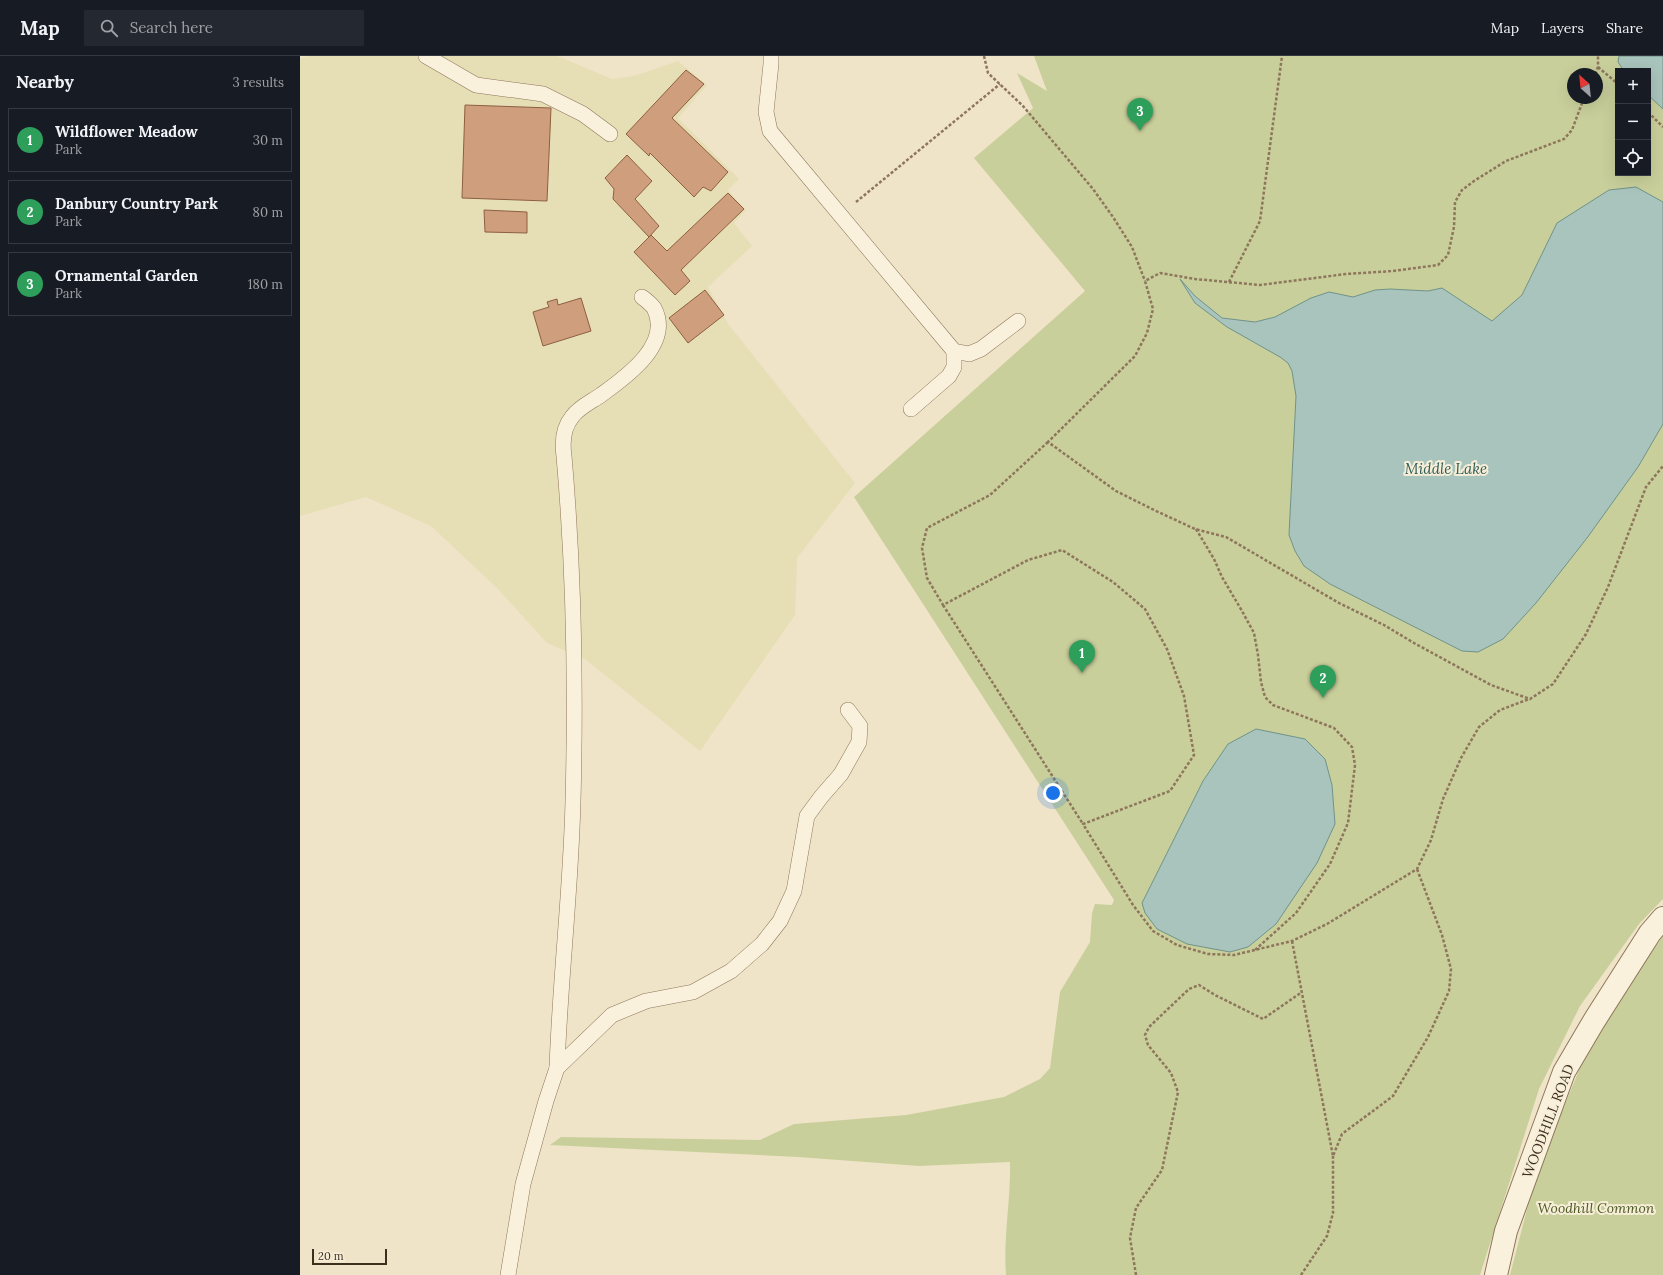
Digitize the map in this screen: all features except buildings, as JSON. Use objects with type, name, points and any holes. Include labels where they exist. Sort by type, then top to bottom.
[{"type":"street","name":"WOODHILL ROAD","points":[[1496,1275],[1506,1231],[1564,1072],[1594,1021],[1650,933],[1663,918]]},
{"type":"lane","points":[[426,56],[476,85],[543,94],[583,114],[610,134]]},
{"type":"lane","points":[[771,56],[766,112],[770,131],[954,350],[969,354],[981,349],[1018,321]]},
{"type":"lane","points":[[508,1275],[522,1184],[546,1101],[558,1068],[559,1014],[570,888],[573,801],[572,590],[570,523],[563,447],[564,434],[565,428],[576,412],[636,367],[654,346],[659,324],[653,307],[642,297]]},
{"type":"lane","points":[[911,409],[949,376],[954,367],[954,350]]},
{"type":"lane","points":[[558,1068],[612,1015],[646,1001],[693,992],[731,971],[762,944],[780,921],[794,891],[807,816],[841,774],[859,742],[860,726],[848,710]]},
{"type":"path","points":[[984,56],[988,73],[1023,106],[1093,189],[1113,217],[1132,247],[1154,309],[1148,333],[1134,356],[1048,442],[990,495],[927,528],[922,548],[927,578],[1133,905],[1153,931],[1177,945],[1208,954],[1234,955],[1292,941],[1327,924],[1417,869],[1431,840],[1443,799],[1461,758],[1479,727],[1500,710],[1530,699],[1553,684],[1586,634],[1608,587],[1629,528],[1646,487],[1663,466]]},
{"type":"path","points":[[1229,282],[1260,220],[1282,56]]},
{"type":"path","points":[[1598,56],[1598,67],[1615,81]]},
{"type":"path","points":[[840,214],[1000,84]]},
{"type":"path","points":[[1145,281],[1160,273],[1260,285],[1346,274],[1393,271],[1438,265],[1448,255],[1454,227],[1455,202],[1462,190],[1506,162],[1564,139],[1572,130],[1582,104]]},
{"type":"path","points":[[1651,115],[1663,126]]},
{"type":"path","points":[[1048,442],[1116,491],[1195,529],[1226,537],[1338,603],[1384,625],[1491,685],[1530,699]]},
{"type":"path","points":[[1195,529],[1214,559],[1222,578],[1254,633],[1261,682],[1265,697],[1273,705],[1334,728],[1352,747],[1355,765],[1348,823],[1330,864],[1296,913],[1255,950]]},
{"type":"path","points":[[943,605],[1028,560],[1062,550],[1113,582],[1144,609],[1167,649],[1184,696],[1194,755],[1170,791],[1083,824]]},
{"type":"path","points":[[1332,1156],[1342,1134],[1393,1096],[1428,1037],[1449,991],[1451,969],[1442,935],[1417,869]]},
{"type":"path","points":[[1292,941],[1332,1156],[1333,1213],[1327,1236],[1301,1275]]},
{"type":"path","points":[[1136,1275],[1130,1238],[1136,1208],[1162,1170],[1178,1092],[1171,1072],[1148,1045],[1145,1036],[1149,1027],[1189,989],[1199,985],[1215,996],[1263,1019],[1302,992]]},
{"type":"shaded area","points":[[308,56],[557,56],[612,79],[634,76],[678,61],[707,85],[678,118],[739,179],[728,190],[746,210],[734,223],[752,246],[708,287],[729,325],[855,483],[797,558],[795,615],[700,751],[585,659],[547,643],[498,589],[431,526],[366,497],[300,516],[300,58]]},
{"type":"green space","points":[[1034,56],[1663,56],[1663,899],[1639,924],[1580,1006],[1539,1089],[1480,1275],[1006,1275],[1005,1261],[1010,1162],[919,1166],[798,1157],[550,1145],[561,1137],[760,1140],[794,1124],[906,1115],[1004,1097],[1040,1079],[1050,1068],[1060,992],[1090,942],[1092,913],[1095,904],[1112,905],[1114,900],[854,497],[1085,291],[974,158],[1033,108],[1017,73],[1047,91]]},
{"type":"green space","name":"Woodhill Common","points":[[1663,936],[1663,1275],[1510,1275],[1537,1171],[1587,1051],[1632,979]]},
{"type":"water","points":[[1619,56],[1663,56],[1663,109],[1651,98],[1651,68],[1622,68],[1618,62]]},
{"type":"water","name":"Middle Lake","points":[[1636,187],[1663,202],[1663,424],[1638,467],[1587,538],[1536,603],[1503,639],[1478,652],[1462,651],[1330,584],[1304,566],[1295,551],[1289,535],[1296,396],[1292,371],[1288,363],[1280,357],[1227,327],[1195,303],[1180,279],[1195,296],[1222,318],[1255,322],[1275,317],[1311,298],[1329,292],[1353,297],[1375,290],[1390,289],[1428,291],[1442,288],[1492,321],[1522,295],[1557,223],[1609,190]]},
{"type":"water","points":[[1256,729],[1305,739],[1325,759],[1332,785],[1335,824],[1317,863],[1276,924],[1248,947],[1230,952],[1187,944],[1157,929],[1145,913],[1142,903],[1203,781],[1228,744]]},
{"type":"place","name":"Ornamental Garden","points":[[1140,131]]},
{"type":"place","name":"Wildflower Meadow","points":[[1082,673]]},
{"type":"place","name":"Danbury Country Park","points":[[1323,698]]}]
